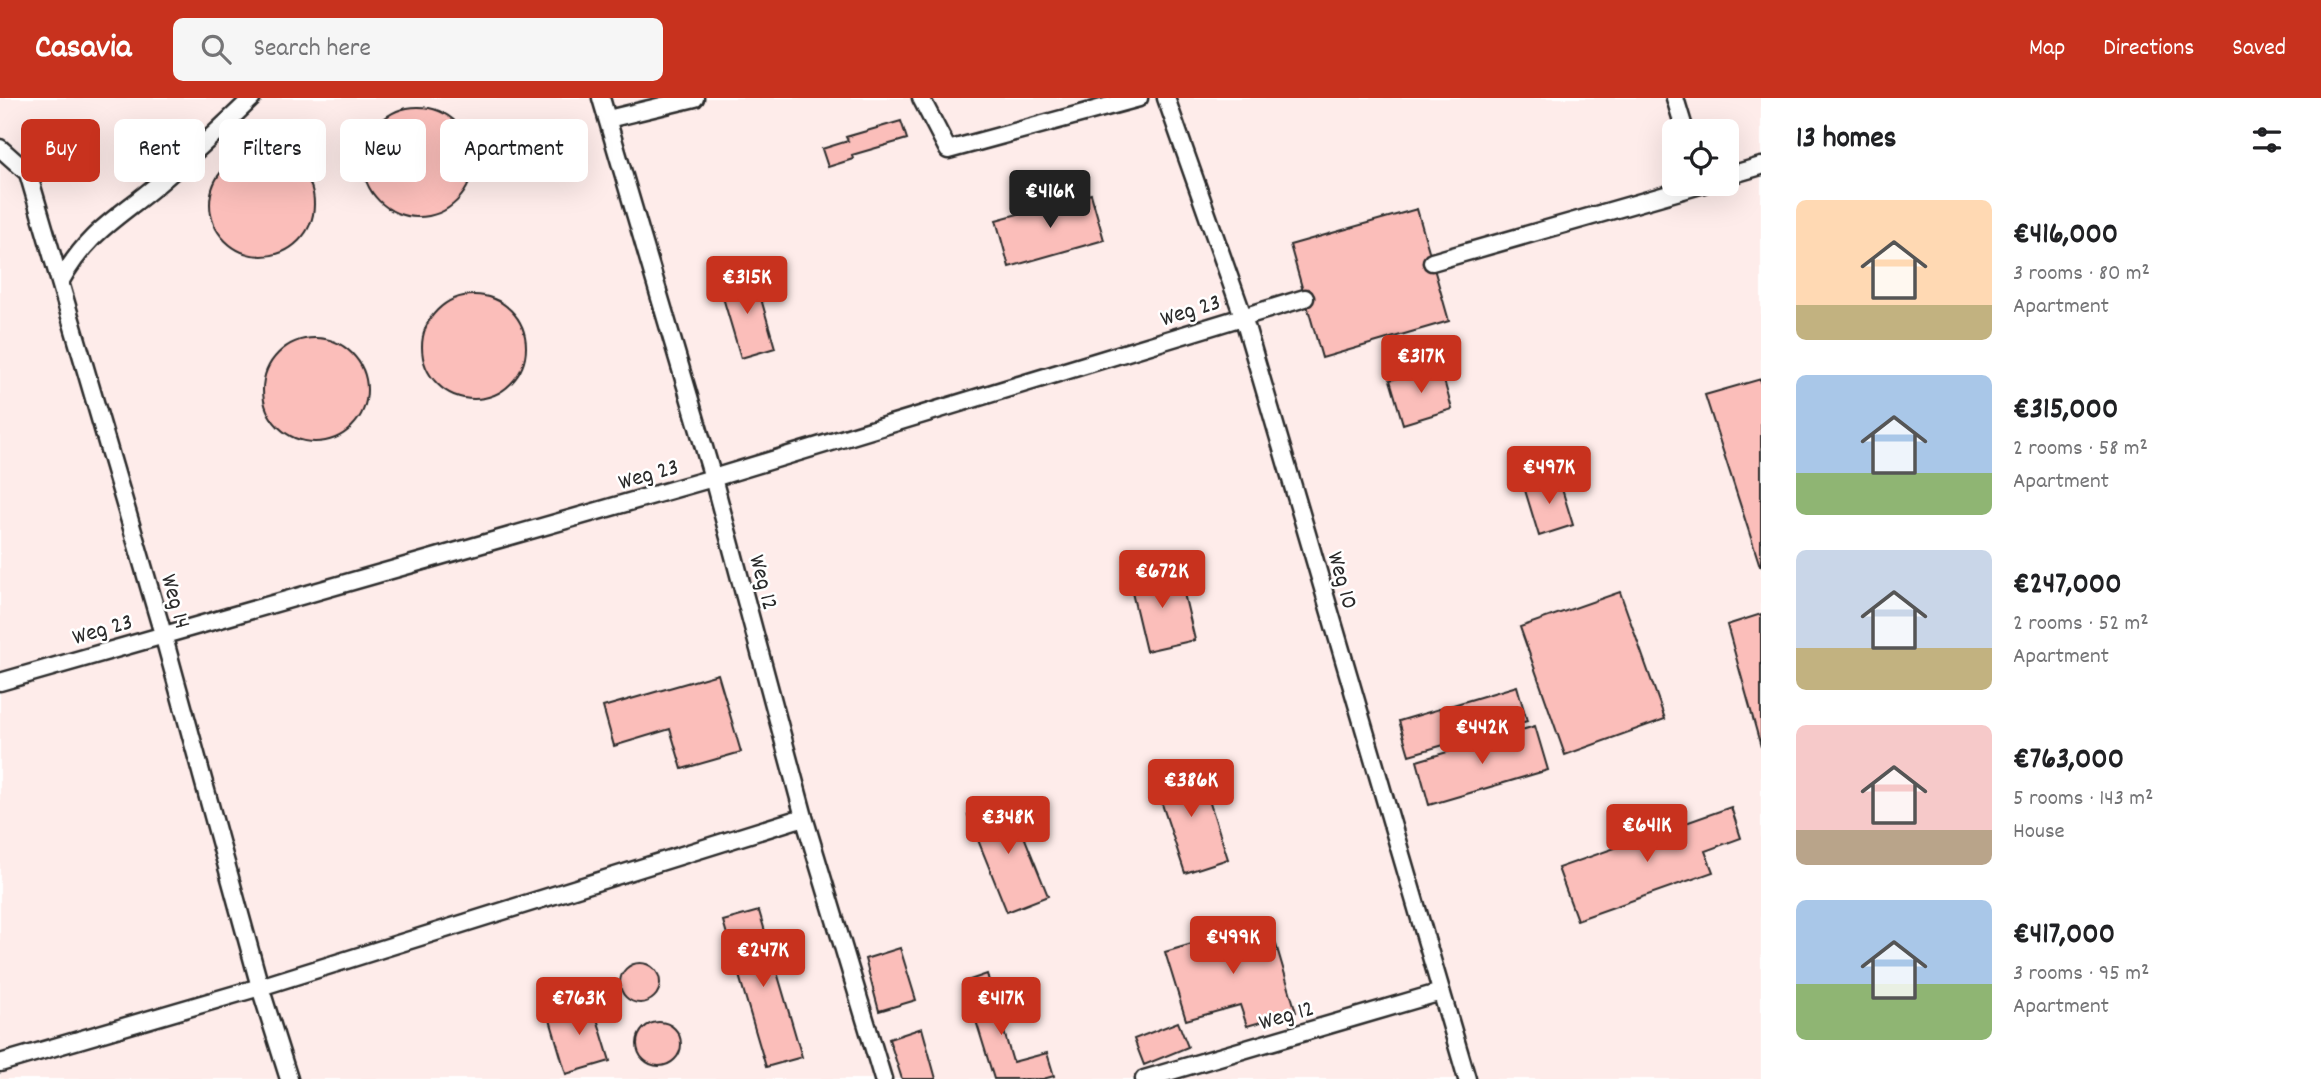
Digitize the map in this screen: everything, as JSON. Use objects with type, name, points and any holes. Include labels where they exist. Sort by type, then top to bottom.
[{"type":"lane","points":[[60,282],[77,251],[100,228],[174,170],[252,98]]},
{"type":"lane","name":"Weg 12","points":[[601,98],[713,478],[804,817],[883,1079]]},
{"type":"lane","points":[[608,119],[695,98]]},
{"type":"lane","points":[[921,98],[948,149],[1139,98]]},
{"type":"lane","name":"Weg 10","points":[[1166,98],[1243,316],[1467,1079]]},
{"type":"lane","points":[[1675,98],[1681,119]]},
{"type":"lane","name":"Weg 14","points":[[0,148],[28,173],[163,634],[260,987],[289,1079]]},
{"type":"lane","points":[[1739,172],[1761,166]]},
{"type":"lane","points":[[1432,262],[1662,196]]},
{"type":"lane","name":"Weg 23","points":[[0,682],[713,478],[1305,298]]},
{"type":"lane","points":[[0,1063],[260,987],[804,817]]},
{"type":"lane","name":"Weg 12","points":[[1144,1079],[1441,992]]},
{"type":"shaded area","points":[[0,98],[1761,98],[1761,1079],[0,1079]]},
{"type":"building","points":[[418,107],[439,111],[452,119],[440,119],[440,182],[469,182],[464,192],[448,208],[429,216],[407,216],[388,208],[379,201],[367,182],[426,182],[426,119],[384,119],[397,111]]},
{"type":"building","points":[[901,121],[907,139],[852,155],[853,159],[828,167],[822,149],[848,141],[846,137]]},
{"type":"building","points":[[219,175],[219,182],[309,182],[313,194],[313,214],[305,233],[291,247],[272,255],[252,255],[233,247],[219,233],[211,214],[211,194]]},
{"type":"building","points":[[1091,194],[1104,240],[1009,267],[996,220]]},
{"type":"building","points":[[1417,209],[1449,321],[1322,358],[1290,245]]},
{"type":"building","points":[[754,274],[775,348],[741,358],[719,284]]},
{"type":"building","points":[[474,295],[494,299],[511,310],[522,327],[526,347],[522,367],[511,384],[494,395],[474,399],[454,395],[437,384],[426,367],[422,347],[426,327],[437,310],[454,299]]},
{"type":"building","points":[[315,338],[335,342],[352,353],[363,370],[367,390],[363,410],[352,427],[335,438],[315,442],[295,438],[278,427],[267,410],[263,390],[267,370],[278,353],[295,342]]},
{"type":"building","points":[[1440,366],[1452,409],[1403,424],[1390,380]]},
{"type":"building","points":[[1761,379],[1761,566],[1760,566],[1705,395]]},
{"type":"building","points":[[1558,476],[1573,525],[1539,536],[1524,487]]},
{"type":"building","points":[[1178,568],[1195,640],[1146,651],[1129,580]]},
{"type":"building","points":[[1620,592],[1665,719],[1565,755],[1520,627]]},
{"type":"building","points":[[1761,614],[1761,747],[1727,625]]},
{"type":"building","points":[[718,674],[741,752],[682,769],[670,729],[614,746],[603,707]]},
{"type":"building","points":[[1517,686],[1527,721],[1409,755],[1399,721]]},
{"type":"building","points":[[1535,726],[1548,770],[1429,805],[1417,761]]},
{"type":"building","points":[[1198,766],[1228,859],[1185,873],[1154,780]]},
{"type":"building","points":[[1009,799],[1048,896],[1007,912],[968,815]]},
{"type":"building","points":[[1731,807],[1741,838],[1705,851],[1713,872],[1577,920],[1558,868]]},
{"type":"building","points":[[759,911],[802,1057],[766,1067],[723,921]]},
{"type":"building","points":[[1269,921],[1296,1012],[1247,1026],[1240,1005],[1186,1020],[1165,952]]},
{"type":"building","points":[[900,948],[916,1000],[879,1011],[865,959]]},
{"type":"building","points":[[640,963],[648,964],[654,969],[659,975],[659,991],[654,997],[648,1002],[640,1003],[632,1002],[626,997],[621,991],[620,983],[621,975],[626,969],[632,964]]},
{"type":"building","points":[[987,974],[1013,1062],[1047,1053],[1054,1076],[1043,1079],[994,1079],[964,982]]},
{"type":"building","points":[[591,999],[610,1061],[566,1074],[548,1013]]},
{"type":"building","points":[[659,1022],[674,1029],[681,1044],[674,1059],[659,1066],[644,1059],[637,1044],[644,1029]]},
{"type":"building","points":[[1178,1022],[1188,1047],[1144,1065],[1134,1039]]},
{"type":"building","points":[[922,1028],[936,1079],[902,1079],[889,1039]]}]
